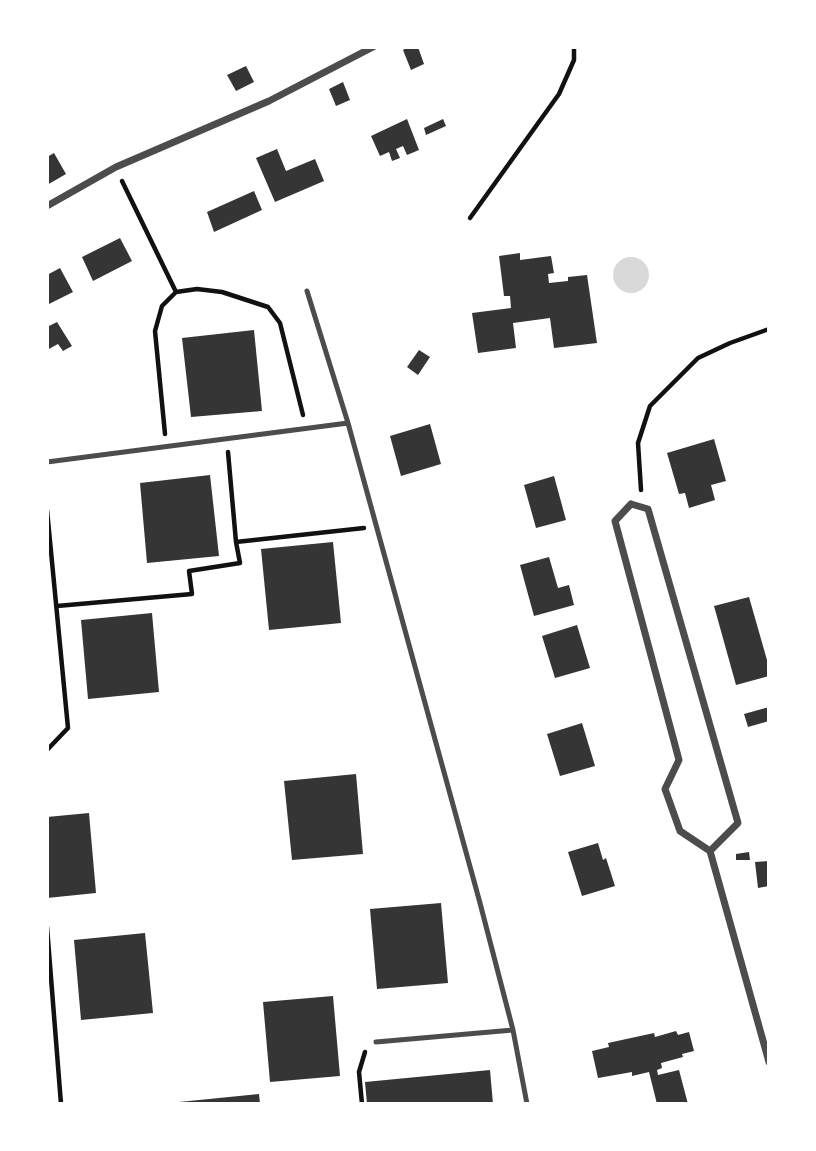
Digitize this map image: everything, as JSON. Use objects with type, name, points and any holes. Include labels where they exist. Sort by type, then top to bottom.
[{"type":"street","points":[[47,206],[116,167],[268,101],[373,47]]},
{"type":"street","points":[[710,851],[738,823],[648,509],[631,504],[615,521],[679,760],[665,789],[680,831],[710,851],[769,1062]]},
{"type":"lane","points":[[307,291],[348,423],[513,1030],[527,1104]]},
{"type":"lane","points":[[47,462],[348,423]]},
{"type":"lane","points":[[376,1042],[513,1030]]},
{"type":"path","points":[[470,218],[559,94],[574,60],[574,47]]},
{"type":"path","points":[[116,167],[176,292]]},
{"type":"path","points":[[166,445],[155,331],[162,306],[176,292],[197,289],[222,292],[268,307],[280,323],[307,429]]},
{"type":"path","points":[[640,506],[642,479],[638,443],[650,406],[698,358],[730,343],[769,330]]},
{"type":"path","points":[[57,606],[192,594],[189,570],[240,563],[227,438]]},
{"type":"path","points":[[47,510],[68,728],[47,750]]},
{"type":"path","points":[[236,542],[376,526]]},
{"type":"path","points":[[47,927],[61,1104]]},
{"type":"path","points":[[362,1104],[359,1072],[366,1049],[376,1042]]},
{"type":"shaded area","points":[[631,257],[644,262],[649,275],[644,288],[631,293],[618,288],[613,275],[618,262]]},
{"type":"building","points":[[418,47],[424,64],[411,70],[403,50]]},
{"type":"building","points":[[246,66],[254,82],[236,91],[227,75]]},
{"type":"building","points":[[343,82],[350,100],[336,106],[329,89]]},
{"type":"building","points":[[407,119],[419,150],[407,155],[403,146],[396,149],[400,158],[392,161],[389,152],[380,156],[371,136]]},
{"type":"building","points":[[443,119],[446,126],[426,135],[424,128]]},
{"type":"building","points":[[277,149],[286,171],[315,159],[324,181],[275,202],[256,158]]},
{"type":"building","points":[[54,153],[66,174],[47,185],[47,157]]},
{"type":"building","points":[[254,191],[262,210],[214,232],[207,212]]},
{"type":"building","points":[[120,238],[132,261],[93,281],[82,257]]},
{"type":"building","points":[[520,253],[520,260],[551,256],[554,273],[548,274],[549,283],[587,275],[597,343],[554,348],[550,318],[513,323],[516,348],[478,353],[472,313],[511,308],[510,296],[504,296],[499,256]]},
{"type":"building","points":[[60,268],[73,292],[47,305],[47,275]]},
{"type":"building","points":[[57,322],[72,346],[63,351],[58,344],[47,350],[47,327]]},
{"type":"building","points":[[254,330],[262,411],[191,417],[182,338]]},
{"type":"building","points":[[419,350],[430,357],[418,375],[407,367]]},
{"type":"building","points":[[430,424],[441,464],[401,476],[390,436]]},
{"type":"building","points":[[714,439],[726,481],[711,485],[715,500],[689,508],[685,493],[679,494],[667,453]]},
{"type":"building","points":[[210,475],[219,556],[147,563],[140,483]]},
{"type":"building","points":[[554,476],[566,520],[536,528],[524,485]]},
{"type":"building","points":[[333,542],[341,623],[269,630],[261,549]]},
{"type":"building","points":[[549,557],[558,588],[569,585],[574,605],[534,616],[520,565]]},
{"type":"building","points":[[749,597],[769,667],[769,676],[736,685],[714,606]]},
{"type":"building","points":[[152,613],[159,692],[88,699],[81,620]]},
{"type":"building","points":[[577,625],[590,668],[555,678],[542,636]]},
{"type":"building","points":[[769,707],[769,721],[748,727],[744,714]]},
{"type":"building","points":[[582,723],[595,766],[560,776],[547,734]]},
{"type":"building","points":[[356,774],[363,854],[292,860],[284,781]]},
{"type":"building","points":[[89,813],[96,893],[47,898],[47,817]]},
{"type":"building","points":[[598,843],[615,886],[582,896],[568,852]]},
{"type":"building","points":[[749,852],[750,860],[736,860],[736,854]]},
{"type":"building","points":[[769,861],[769,886],[758,888],[755,862]]},
{"type":"building","points":[[441,903],[448,983],[377,989],[370,909]]},
{"type":"building","points":[[145,933],[153,1013],[81,1020],[74,940]]},
{"type":"building","points":[[333,996],[340,1076],[270,1082],[263,1002]]},
{"type":"building","points":[[676,1031],[678,1035],[689,1032],[694,1051],[661,1063],[662,1068],[657,1070],[658,1075],[679,1070],[688,1104],[657,1104],[649,1072],[598,1078],[592,1051],[609,1047],[608,1043],[654,1033],[655,1037]]},
{"type":"building","points":[[490,1070],[493,1104],[367,1104],[365,1082]]},
{"type":"building","points":[[259,1094],[260,1104],[179,1104],[179,1102]]}]
